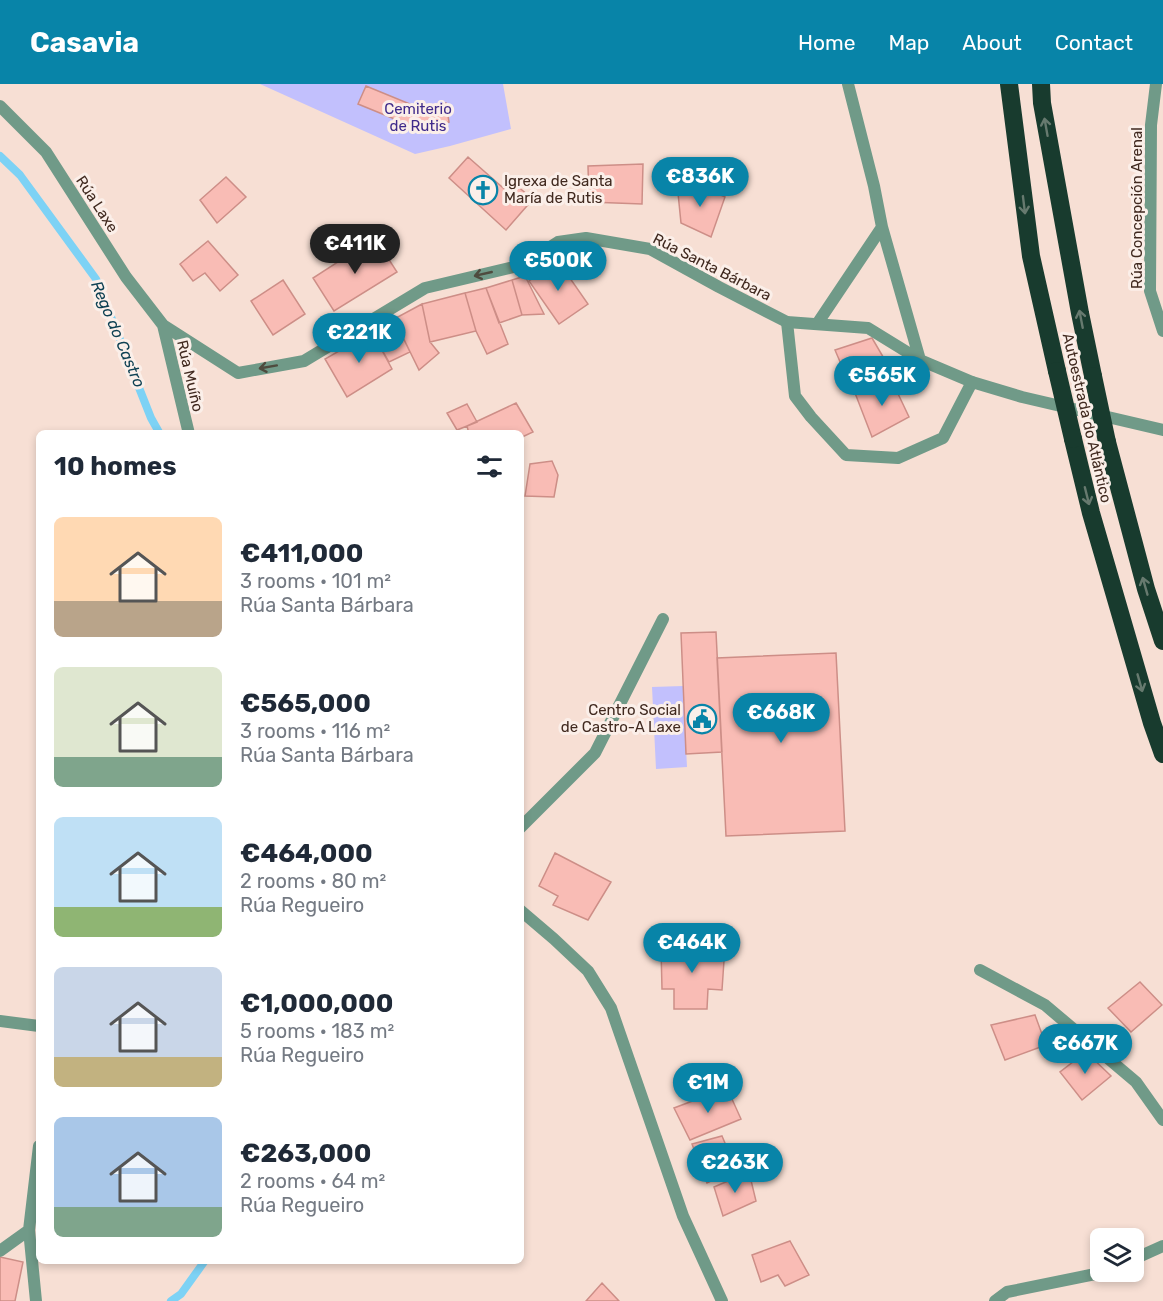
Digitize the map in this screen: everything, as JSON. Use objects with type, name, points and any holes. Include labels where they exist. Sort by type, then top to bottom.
[{"type":"highway","name":"Autoestrada do Atlántico","points":[[1009,84],[1031,256],[1072,439],[1094,524],[1163,754]]},
{"type":"highway","name":"Autoestrada do Atlántico","points":[[1041,84],[1042,103],[1080,313],[1107,442],[1146,589],[1163,642]]},
{"type":"street","points":[[848,84],[882,227],[920,360]]},
{"type":"street","name":"Rúa Concepción Arenal","points":[[1156,84],[1150,125],[1150,291],[1163,331]]},
{"type":"street","name":"Rúa Laxe","points":[[0,106],[46,152],[126,277],[163,325]]},
{"type":"street","points":[[817,324],[882,227]]},
{"type":"street","name":"Rúa Santa Bárbara","points":[[163,325],[238,373],[304,361],[425,288],[522,265],[558,242],[586,238],[650,249],[787,322],[868,328],[920,360],[972,382],[1023,398],[1163,430]]},
{"type":"street","points":[[787,322],[795,396],[846,455],[898,458],[943,438],[972,382]]},
{"type":"street","name":"Rúa Muíño","points":[[163,325],[188,430]]},
{"type":"street","points":[[524,824],[595,753],[663,619]]},
{"type":"street","points":[[524,913],[588,971],[611,1008],[683,1216],[722,1301]]},
{"type":"street","points":[[980,970],[1045,1005],[1137,1082],[1163,1120]]},
{"type":"street","points":[[0,1021],[36,1026]]},
{"type":"street","points":[[36,1171],[29,1230],[36,1301]]},
{"type":"street","points":[[0,1251],[29,1230]]},
{"type":"street","points":[[1144,1255],[1163,1246]]},
{"type":"street","points":[[995,1301],[1007,1292],[1090,1275]]},
{"type":"green space","name":"Cemiterio de Rutis","points":[[260,84],[503,84],[511,129],[415,154]]},
{"type":"green space","points":[[683,686],[687,767],[656,769],[652,687]]},
{"type":"building","points":[[366,86],[417,107],[446,103],[449,122],[414,127],[358,104]]},
{"type":"building","name":"Igrexa de Santa María de Rutis","points":[[468,157],[510,194],[517,186],[533,199],[506,230],[449,178]]},
{"type":"building","points":[[643,164],[642,204],[589,202],[588,166]]},
{"type":"building","points":[[226,177],[246,197],[217,223],[200,200]]},
{"type":"building","points":[[689,180],[725,197],[711,237],[681,223],[678,193]]},
{"type":"building","points":[[375,238],[397,272],[334,311],[313,278]]},
{"type":"building","points":[[208,241],[238,275],[220,291],[205,273],[193,281],[180,264]]},
{"type":"building","points":[[558,261],[588,304],[559,324],[529,281]]},
{"type":"building","points":[[525,276],[544,314],[522,315],[512,280]]},
{"type":"building","points":[[283,280],[305,314],[273,335],[251,301]]},
{"type":"building","points":[[512,280],[522,315],[499,323],[486,288]]},
{"type":"building","points":[[486,288],[508,344],[487,354],[476,331],[465,293]]},
{"type":"building","points":[[465,293],[476,331],[430,342],[422,304]]},
{"type":"building","points":[[422,304],[430,342],[439,353],[419,370],[394,319]]},
{"type":"building","points":[[394,319],[410,352],[389,362],[372,332]]},
{"type":"building","points":[[372,332],[392,369],[347,397],[325,359]]},
{"type":"building","points":[[872,338],[889,367],[850,385],[835,350]]},
{"type":"building","points":[[892,381],[909,417],[872,437],[855,393]]},
{"type":"building","points":[[516,403],[533,432],[524,436],[524,430],[468,430],[467,426]]},
{"type":"building","points":[[467,404],[477,422],[457,430],[447,413]]},
{"type":"building","points":[[552,461],[558,475],[554,497],[525,496],[530,464]]},
{"type":"building","name":"Centro Social de Castro-A Laxe","points":[[716,632],[722,752],[686,754],[681,633]]},
{"type":"building","points":[[836,653],[845,831],[726,836],[717,658]]},
{"type":"building","points":[[555,853],[611,882],[588,920],[553,905],[558,896],[539,886]]},
{"type":"building","points":[[725,946],[722,990],[708,989],[707,1009],[674,1009],[674,989],[662,989],[661,948]]},
{"type":"building","points":[[1140,982],[1162,1005],[1131,1032],[1108,1008]]},
{"type":"building","points":[[1035,1015],[1046,1045],[1005,1060],[991,1025]]},
{"type":"building","points":[[1086,1052],[1111,1076],[1082,1100],[1060,1072]]},
{"type":"building","points":[[727,1088],[741,1119],[690,1140],[674,1108]]},
{"type":"building","points":[[722,1136],[736,1169],[707,1183],[692,1144]]},
{"type":"building","points":[[749,1172],[756,1201],[723,1216],[714,1187]]},
{"type":"building","points":[[790,1241],[809,1275],[785,1286],[778,1275],[761,1282],[752,1255]]},
{"type":"building","points":[[0,1257],[23,1262],[15,1301],[0,1301]]},
{"type":"building","points":[[602,1283],[619,1301],[586,1301]]},
{"type":"waterway","name":"Rego do Castro","points":[[0,156],[20,175],[96,279],[158,430]]},
{"type":"waterway","name":"Rego do Castro","points":[[171,1301],[181,1294],[203,1264]]},
{"type":"place","name":"Igrexa de Santa María de Rutis","points":[[483,190]]},
{"type":"place","name":"Centro Social de Castro-A Laxe","points":[[702,719]]}]
